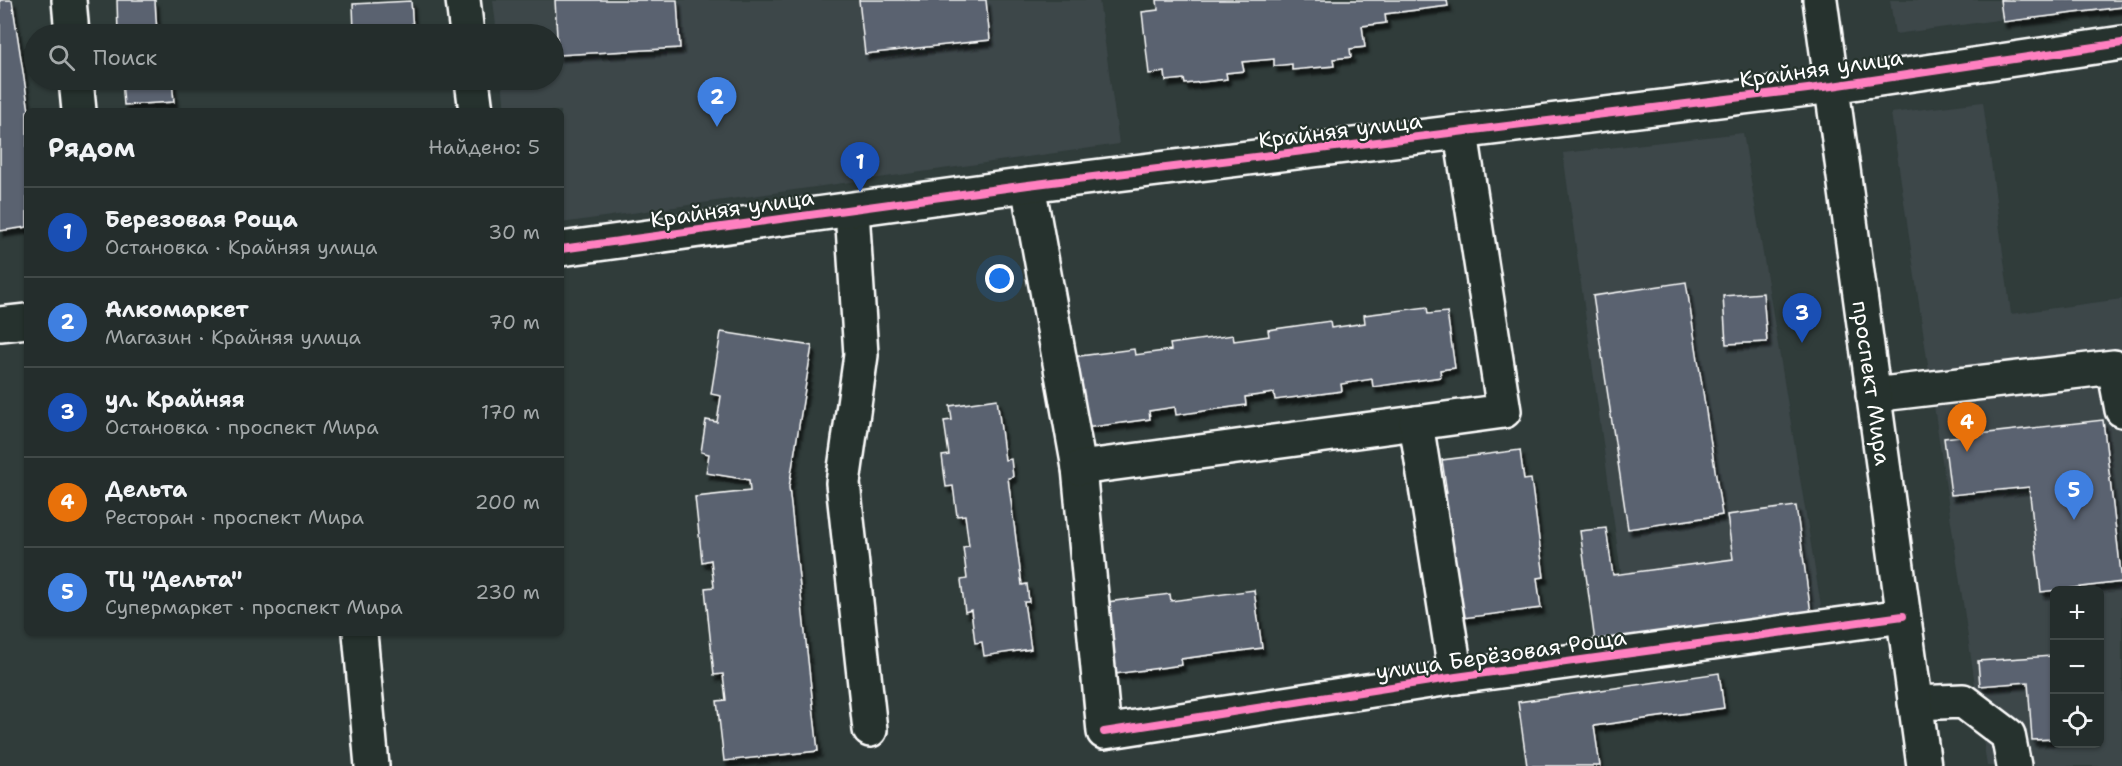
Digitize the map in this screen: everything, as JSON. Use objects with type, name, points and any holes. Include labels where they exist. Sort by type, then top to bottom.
[{"type":"street","points":[[69,0],[71,24]]},
{"type":"street","points":[[463,0],[466,24]]},
{"type":"street","name":"проспект Мира","points":[[1821,0],[1924,766]]},
{"type":"street","name":"Крайняя улица","points":[[564,249],[1028,185],[1832,86],[2122,43]]},
{"type":"street","points":[[77,90],[79,108]]},
{"type":"street","points":[[473,90],[476,108]]},
{"type":"street","points":[[1028,185],[1079,468],[1504,411],[1461,133]]},
{"type":"street","points":[[852,210],[861,355],[843,483],[870,730]]},
{"type":"street","points":[[0,324],[24,321]]},
{"type":"street","points":[[1873,395],[2119,359],[2122,410]]},
{"type":"street","points":[[1416,423],[1456,677]]},
{"type":"street","name":"улица Берёзовая Роща","points":[[1079,468],[1104,732],[1456,677],[1903,616]]},
{"type":"street","points":[[360,636],[372,766]]},
{"type":"street","points":[[1915,703],[1963,701],[2008,735],[2014,766]]},
{"type":"shaded area","points":[[493,0],[1099,0],[1119,144],[564,223],[564,108],[505,108],[503,90],[564,90],[564,24],[496,24]]},
{"type":"shaded area","points":[[1890,0],[2122,0],[2122,3],[1895,34]]},
{"type":"shaded area","points":[[1983,102],[2011,314],[2122,299],[2122,766],[1987,766],[1891,113]]},
{"type":"shaded area","points":[[1743,133],[1822,612],[1630,638],[1563,153]]},
{"type":"building","points":[[0,0],[12,0],[29,108],[24,108],[24,227],[0,231]]},
{"type":"building","points":[[117,0],[155,0],[156,24],[118,24]]},
{"type":"building","points":[[555,0],[677,0],[680,48],[564,55],[564,24],[556,24]]},
{"type":"building","points":[[859,0],[986,0],[990,40],[865,54]]},
{"type":"building","points":[[1157,0],[1447,0],[1448,6],[1385,14],[1386,23],[1362,26],[1365,47],[1350,49],[1351,57],[1333,59],[1334,66],[1292,70],[1292,64],[1274,66],[1274,59],[1242,62],[1244,71],[1226,73],[1227,79],[1185,84],[1184,79],[1166,81],[1165,72],[1149,74],[1142,12],[1158,10]]},
{"type":"building","points":[[2000,0],[2122,0],[2122,7],[2003,22]]},
{"type":"building","points":[[411,1],[413,24],[354,24],[353,4]]},
{"type":"building","points":[[123,90],[173,90],[174,102],[124,105]]},
{"type":"building","points":[[1686,282],[1722,515],[1628,529],[1593,296]]},
{"type":"building","points":[[1763,293],[1767,342],[1726,344],[1723,296]]},
{"type":"building","points":[[1427,307],[1428,314],[1447,312],[1455,368],[1440,370],[1441,377],[1373,387],[1372,379],[1341,384],[1342,391],[1275,400],[1274,393],[1245,397],[1246,405],[1176,415],[1175,407],[1149,411],[1150,419],[1078,429],[1072,357],[1134,349],[1135,355],[1171,350],[1170,344],[1233,335],[1234,341],[1269,336],[1268,330],[1330,321],[1331,328],[1365,323],[1364,315]]},
{"type":"building","points":[[721,332],[812,346],[789,487],[818,751],[724,761],[717,701],[726,700],[723,674],[714,675],[705,588],[714,587],[711,560],[702,562],[695,497],[750,491],[749,480],[706,473],[709,454],[701,452],[706,420],[717,422],[721,396],[711,394]]},
{"type":"building","points":[[997,399],[1005,460],[1011,459],[1013,477],[1008,478],[1022,585],[1027,584],[1029,602],[1024,602],[1031,649],[984,656],[982,642],[975,643],[971,610],[965,612],[961,580],[967,579],[963,547],[969,546],[965,515],[957,516],[953,486],[946,487],[942,456],[949,455],[944,421],[952,420],[950,406]]},
{"type":"building","points":[[2103,420],[2122,582],[2090,586],[2050,586],[2050,591],[2041,592],[2029,487],[1951,495],[1944,438]]},
{"type":"building","points":[[1520,450],[1524,480],[1531,479],[1544,577],[1537,578],[1541,608],[1463,618],[1459,586],[1452,587],[1440,494],[1447,493],[1442,460]]},
{"type":"building","points":[[1796,506],[1811,613],[1595,642],[1580,531],[1606,528],[1613,575],[1733,559],[1727,515]]},
{"type":"building","points":[[1254,590],[1262,648],[1181,659],[1182,665],[1115,674],[1107,602],[1170,594],[1171,601]]},
{"type":"building","points":[[2050,656],[2050,739],[2032,740],[2028,682],[1980,686],[1978,661]]},
{"type":"building","points":[[1719,673],[1724,708],[1594,726],[1600,766],[1527,766],[1518,702]]},
{"type":"cycle path","points":[[564,249],[1028,185],[1832,86],[2122,43]]},
{"type":"cycle path","points":[[1104,732],[1456,677],[1903,616]]},
{"type":"place","name":"Алкомаркет","points":[[717,127]]},
{"type":"place","name":"Березовая Роща","points":[[860,192]]},
{"type":"place","name":"ул. Крайняя","points":[[1802,343]]},
{"type":"place","name":"Дельта","points":[[1967,452]]},
{"type":"place","name":"ТЦ \"Дельта\"","points":[[2074,520]]}]
